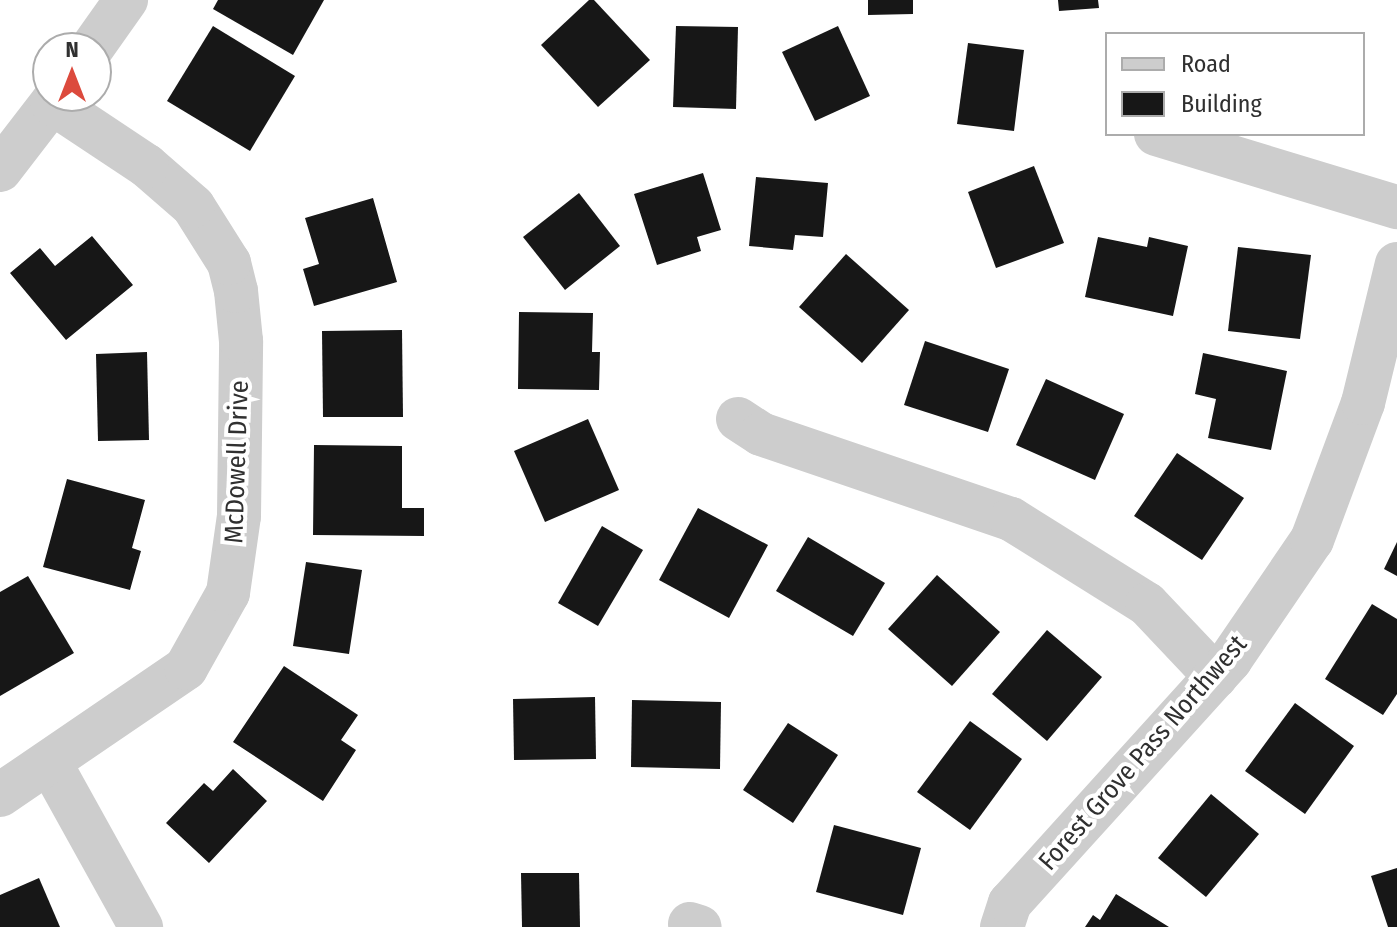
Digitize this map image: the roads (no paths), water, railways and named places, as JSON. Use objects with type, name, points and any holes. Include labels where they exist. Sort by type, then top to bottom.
[{"type":"street","points":[[103,32],[126,0]]},
{"type":"street","points":[[0,170],[46,112]]},
{"type":"street","name":"McDowell Drive","points":[[0,795],[186,668],[228,593],[239,516],[241,341],[236,291],[229,263],[193,206],[147,166],[72,112]]},
{"type":"street","points":[[1163,136],[1397,207]]},
{"type":"street","name":"Forest Grove Pass Northwest","points":[[1002,927],[1010,903],[1216,677],[1312,540],[1363,403],[1397,264]]},
{"type":"street","points":[[738,419],[761,434],[1011,519],[1147,604],[1216,677]]},
{"type":"street","points":[[50,763],[141,927]]}]
